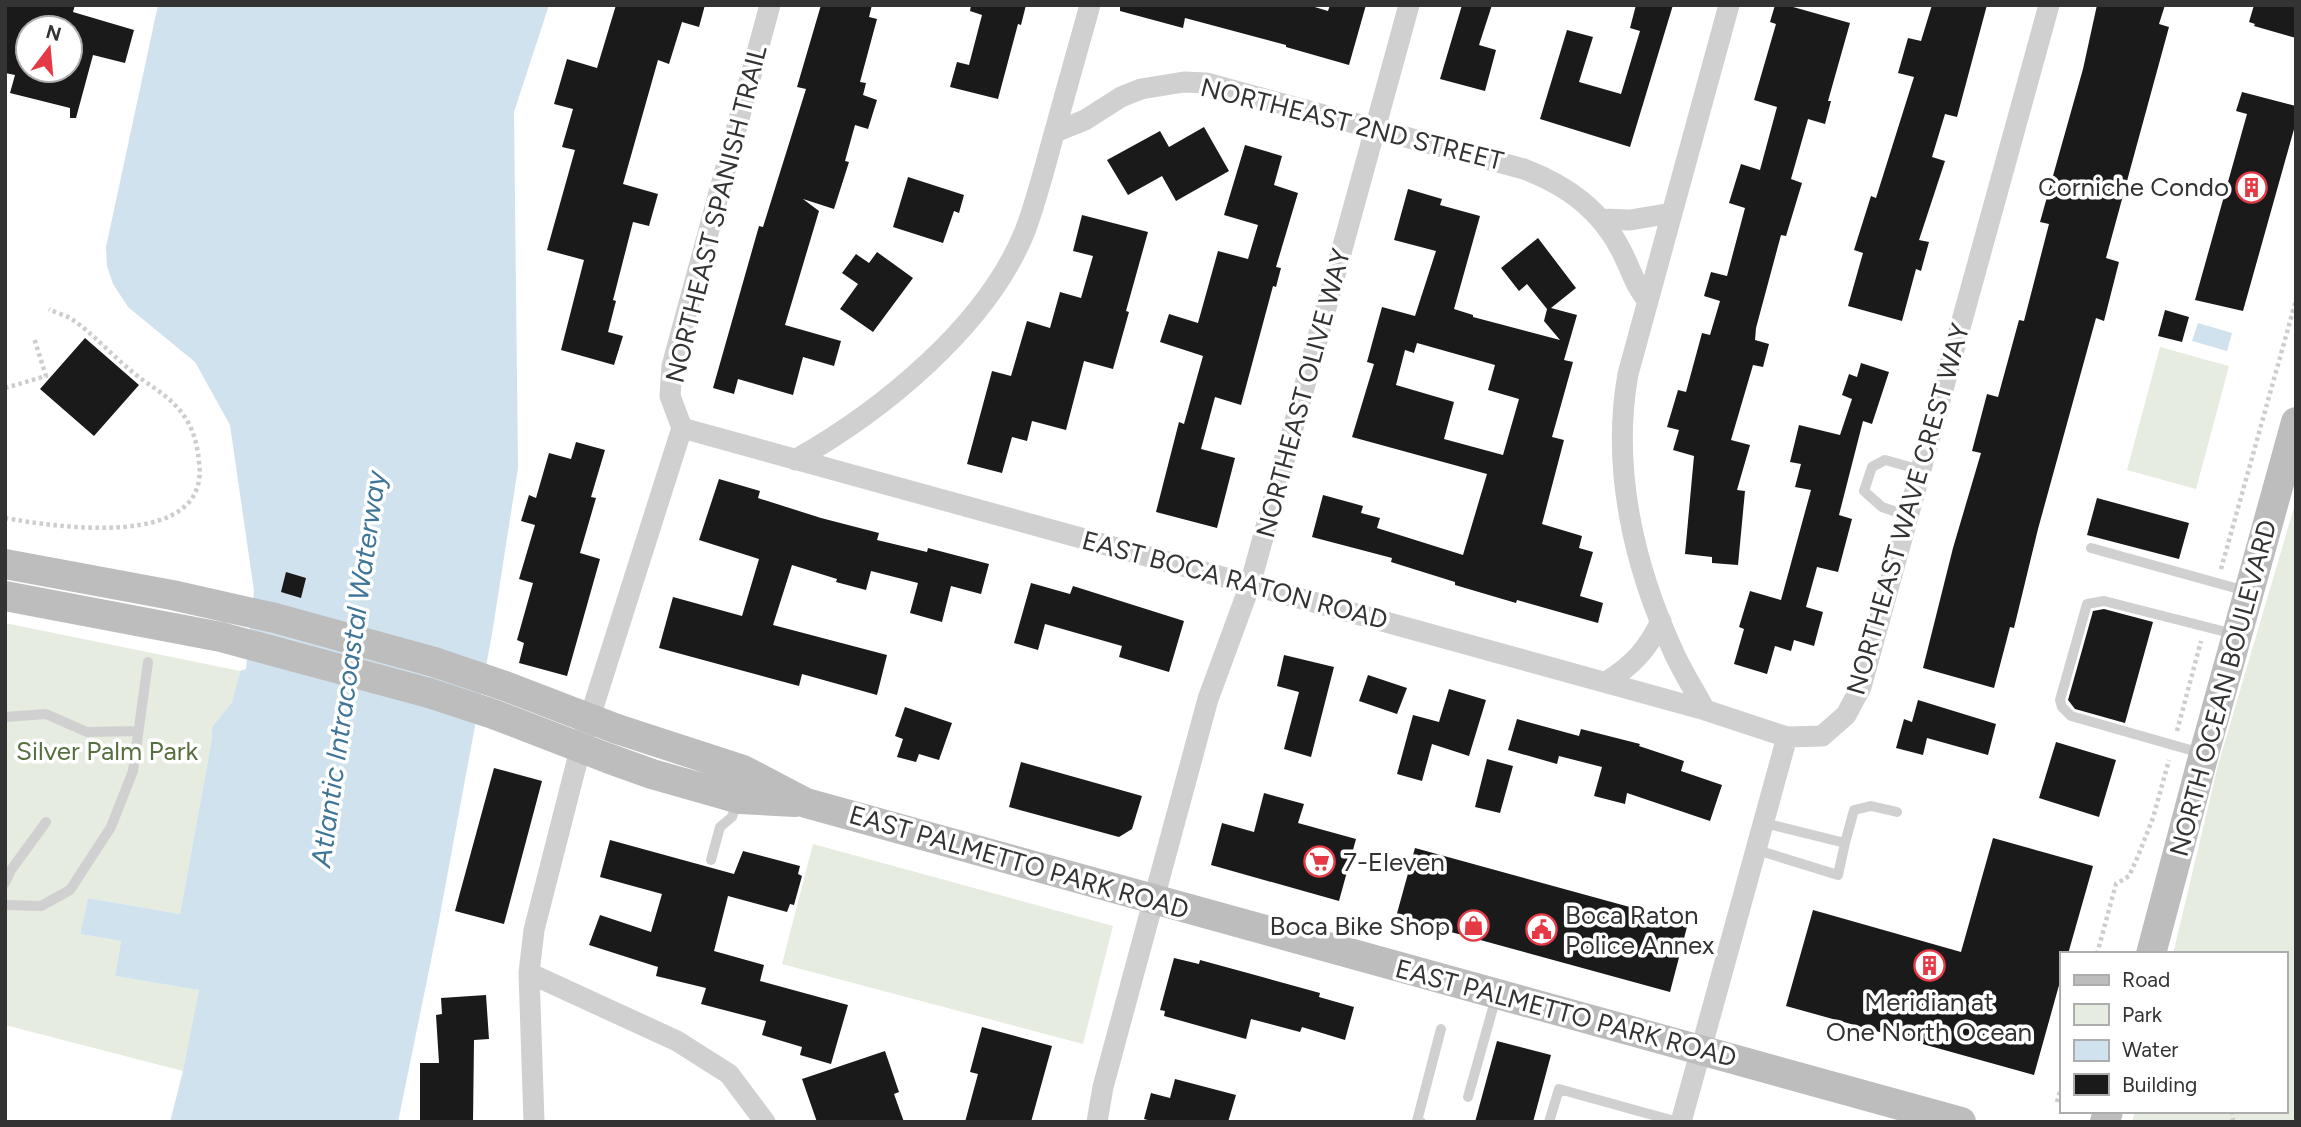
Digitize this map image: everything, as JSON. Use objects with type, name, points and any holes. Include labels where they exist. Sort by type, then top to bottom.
[{"type":"main road","name":"NORTH OCEAN BOULEVARD","points":[[2152,952],[2296,422]]},
{"type":"main road","name":"EAST PALMETTO PARK ROAD","points":[[5,564],[172,594],[275,618],[435,662],[617,729],[743,770],[806,803]]},
{"type":"main road","name":"EAST PALMETTO PARK ROAD","points":[[5,596],[220,637],[429,693],[652,774],[737,798],[806,803],[1961,1122]]},
{"type":"street","name":"NORTHEAST SPANISH TRAIL","points":[[681,428],[670,396],[672,366],[770,5]]},
{"type":"street","points":[[794,460],[870,413],[913,378],[952,339],[1001,276],[1024,233],[1090,5]]},
{"type":"street","name":"NORTHEAST OLIVE WAY","points":[[1097,1122],[1103,1087],[1208,699],[1250,585],[1409,5]]},
{"type":"street","points":[[1705,709],[1675,655],[1638,552],[1627,500],[1622,447],[1626,386],[1729,5]]},
{"type":"street","name":"NORTHEAST WAVE CREST WAY","points":[[1787,737],[1822,736],[1846,715],[1861,687],[2049,5]]},
{"type":"street","name":"NORTHEAST 2ND STREET","points":[[1055,132],[1084,120],[1102,107],[1131,93],[1162,84],[1184,82],[1227,88],[1524,169],[1551,179],[1570,190],[1602,219],[1614,237],[1638,289],[1648,301]]},
{"type":"street","points":[[1602,219],[1630,220],[1672,213]]},
{"type":"street","name":"EAST BOCA RATON ROAD","points":[[681,428],[1705,709],[1787,737]]},
{"type":"street","points":[[534,1122],[529,973],[534,930],[582,742],[681,428]]},
{"type":"street","points":[[1606,682],[1624,671],[1639,657],[1652,640],[1661,621]]},
{"type":"street","points":[[1679,1122],[1787,737]]},
{"type":"street","points":[[529,973],[608,1008],[687,1048],[729,1074],[765,1122]]},
{"type":"lane","points":[[1908,516],[1882,507],[1864,491],[1872,467],[1885,460],[1921,470]]},
{"type":"lane","points":[[2091,548],[2249,592]]},
{"type":"lane","points":[[2204,754],[2071,716],[2062,707],[2060,700],[2063,688],[2087,604],[2093,601],[2104,601],[2237,635]]},
{"type":"lane","points":[[5,905],[41,906],[70,890],[111,827],[133,771],[148,663]]},
{"type":"lane","points":[[5,717],[46,714],[87,732],[138,731]]},
{"type":"lane","points":[[711,860],[720,827],[732,817],[737,798]]},
{"type":"lane","points":[[1757,850],[1838,875],[1854,810],[1871,806],[1897,812]]},
{"type":"lane","points":[[5,883],[11,870],[46,822]]},
{"type":"lane","points":[[1764,823],[1845,842]]},
{"type":"lane","points":[[1468,1097],[1497,994]]},
{"type":"lane","points":[[1421,1122],[1417,1121],[1441,1029]]},
{"type":"lane","points":[[1549,1122],[1559,1089],[1679,1122]]},
{"type":"path","points":[[5,518],[92,528],[172,517],[191,500],[201,471],[192,429],[174,403],[131,371],[72,320],[49,309]]},
{"type":"path","points":[[5,388],[46,376],[34,338]]},
{"type":"path","points":[[2057,1102],[2060,1092]]},
{"type":"green space","points":[[2160,347],[2229,366],[2196,489],[2127,470]]},
{"type":"green space","points":[[2296,501],[2296,1122],[2132,1122],[2134,1113],[2287,1113],[2287,952],[2173,952],[2218,765]]},
{"type":"green space","name":"Silver Palm Park","points":[[5,623],[240,671],[232,702],[212,727],[180,914],[88,898],[80,934],[121,941],[115,976],[200,990],[183,1071],[5,1025]]},
{"type":"green space","points":[[813,844],[1113,926],[1083,1044],[782,964]]},
{"type":"water","name":"Atlantic Intracoastal Waterway","points":[[158,5],[549,5],[514,112],[518,468],[492,634],[437,931],[398,1122],[170,1122],[199,990],[115,976],[121,941],[80,934],[88,898],[180,914],[212,727],[232,702],[240,671],[246,669],[254,591],[230,425],[195,362],[128,307],[113,284],[107,266],[106,247]]},
{"type":"water","points":[[2198,323],[2232,333],[2227,351],[2192,341]]},
{"type":"building","points":[[5,5],[75,5],[73,12],[80,14],[14,14],[14,75],[5,73]]},
{"type":"building","points":[[616,5],[705,5],[699,27],[682,22],[669,64],[658,60],[623,184],[658,194],[649,226],[633,222],[613,300],[616,301],[608,332],[623,336],[614,365],[561,350],[584,260],[547,250],[575,150],[562,147],[573,109],[554,104],[567,59],[597,68]]},
{"type":"building","points":[[821,5],[872,5],[869,17],[877,19],[860,82],[866,83],[863,95],[877,100],[868,129],[855,125],[845,161],[849,162],[834,209],[803,199],[819,211],[785,325],[841,341],[834,366],[803,357],[793,395],[738,379],[734,394],[713,388],[759,226],[763,227],[806,89],[797,87]]},
{"type":"building","points":[[971,5],[1026,5],[1021,25],[1018,24],[998,99],[950,87],[957,62],[969,65],[982,15],[970,11]]},
{"type":"building","points":[[1120,5],[1308,5],[1328,11],[1330,5],[1366,5],[1349,65],[1185,18],[1183,28],[1120,11]]},
{"type":"building","points":[[1462,5],[1492,5],[1479,45],[1496,50],[1485,91],[1440,79]]},
{"type":"building","points":[[1636,5],[1673,5],[1630,147],[1540,119],[1567,30],[1593,37],[1579,82],[1621,94],[1640,31],[1630,28]]},
{"type":"building","points":[[1775,5],[1786,5],[1850,23],[1828,101],[1831,101],[1825,124],[1808,119],[1791,179],[1802,183],[1786,236],[1781,235],[1756,328],[1755,340],[1769,344],[1763,367],[1753,365],[1731,440],[1750,445],[1737,490],[1745,491],[1738,565],[1712,563],[1712,557],[1685,554],[1694,456],[1673,450],[1679,430],[1667,427],[1678,390],[1686,392],[1702,333],[1710,335],[1720,301],[1704,296],[1711,272],[1727,276],[1745,208],[1729,203],[1741,164],[1760,170],[1777,107],[1754,100],[1776,24],[1770,22]]},
{"type":"building","points":[[1932,5],[1987,5],[1957,117],[1945,114],[1932,157],[1945,161],[1919,240],[1929,242],[1921,271],[1916,269],[1902,321],[1848,306],[1863,253],[1854,250],[1871,196],[1876,198],[1914,77],[1898,73],[1908,38],[1921,41]]},
{"type":"building","points":[[2097,5],[2165,5],[2159,24],[2169,27],[2106,258],[2119,262],[2104,321],[2096,318],[2038,529],[2014,628],[2010,627],[1994,688],[1923,668],[1953,548],[1981,453],[1972,451],[1987,394],[1998,397],[2019,320],[2024,321],[2049,224],[2040,222],[2083,69]]},
{"type":"building","points":[[2254,5],[2296,5],[2296,38],[2254,26],[2255,24],[2249,22]]},
{"type":"building","points":[[84,15],[134,30],[125,63],[93,55],[76,118],[70,118],[70,108],[10,93],[14,79],[14,84],[84,84]]},
{"type":"building","name":"Corniche Condo","points":[[2242,92],[2296,106],[2296,122],[2243,311],[2195,300],[2247,114],[2236,111]]},
{"type":"building","points":[[1204,127],[1229,171],[1176,201],[1162,176],[1128,195],[1107,160],[1160,131],[1169,147]]},
{"type":"building","points":[[1245,145],[1282,156],[1274,185],[1298,193],[1276,267],[1281,268],[1276,287],[1273,286],[1241,405],[1215,397],[1201,449],[1235,458],[1217,528],[1156,512],[1179,422],[1184,424],[1203,356],[1160,342],[1169,314],[1198,323],[1218,251],[1248,259],[1258,225],[1224,215]]},
{"type":"building","points":[[908,177],[964,195],[959,213],[954,211],[943,243],[893,227]]},
{"type":"building","points":[[1408,189],[1442,199],[1440,205],[1480,216],[1454,309],[1473,317],[1560,340],[1544,321],[1547,309],[1527,284],[1519,291],[1501,268],[1538,238],[1576,288],[1551,308],[1577,315],[1564,360],[1573,362],[1552,437],[1564,440],[1542,524],[1582,536],[1579,548],[1593,552],[1580,596],[1603,603],[1598,623],[1455,585],[1455,582],[1391,562],[1392,558],[1312,537],[1323,495],[1363,506],[1361,513],[1380,518],[1377,528],[1463,555],[1487,474],[1352,437],[1374,364],[1367,362],[1382,307],[1415,316],[1436,251],[1394,240]],"holes":[[[1417,343],[1495,365],[1488,390],[1519,399],[1503,455],[1444,439],[1454,402],[1396,385],[1405,350],[1414,353]]]},
{"type":"building","points":[[1082,215],[1148,232],[1113,369],[1084,361],[1066,430],[1032,421],[1027,441],[1012,437],[1002,473],[967,464],[992,371],[1011,376],[1027,321],[1050,328],[1060,292],[1081,298],[1093,256],[1073,251]]},
{"type":"building","points":[[877,252],[913,278],[873,332],[840,309],[858,284],[842,273],[856,254],[869,263]]},
{"type":"building","points":[[2165,310],[2189,317],[2182,342],[2158,336]]},
{"type":"building","points":[[85,338],[139,385],[94,436],[40,389]]},
{"type":"building","points":[[1861,363],[1889,372],[1872,424],[1863,421],[1839,515],[1852,519],[1838,572],[1817,567],[1806,607],[1823,612],[1814,646],[1794,640],[1791,651],[1775,646],[1767,674],[1734,664],[1744,629],[1739,627],[1750,591],[1781,600],[1811,490],[1795,487],[1801,464],[1790,462],[1799,425],[1840,435],[1852,399],[1842,395],[1849,374],[1857,377]]},
{"type":"building","points":[[576,442],[605,450],[591,497],[596,498],[580,553],[600,559],[567,676],[519,663],[524,643],[517,640],[533,583],[519,579],[535,525],[521,521],[529,495],[536,498],[549,453],[571,459]]},
{"type":"building","points":[[719,479],[760,491],[758,498],[879,533],[877,540],[927,552],[928,548],[989,564],[981,594],[951,586],[942,622],[910,613],[918,583],[871,571],[866,590],[792,565],[773,625],[887,655],[877,695],[802,674],[799,686],[659,648],[673,597],[742,616],[759,559],[699,540]]},
{"type":"building","points":[[2097,498],[2189,523],[2179,559],[2087,535]]},
{"type":"building","points":[[286,572],[306,578],[301,598],[281,592]]},
{"type":"building","points":[[1031,583],[1070,594],[1073,586],[1184,621],[1169,672],[1119,657],[1122,646],[1045,624],[1038,650],[1014,643]]},
{"type":"building","points":[[2104,609],[2153,622],[2125,723],[2075,709],[2068,700],[2093,611]]},
{"type":"building","points":[[1284,655],[1334,667],[1311,757],[1284,749],[1299,692],[1277,686]]},
{"type":"building","points":[[1368,675],[1407,688],[1397,714],[1359,701]]},
{"type":"building","points":[[1449,689],[1486,700],[1469,756],[1432,744],[1422,781],[1397,774],[1413,715],[1439,722]]},
{"type":"building","points":[[1918,700],[1996,724],[1988,755],[1927,738],[1923,755],[1896,748],[1904,719],[1912,722]]},
{"type":"building","points":[[905,707],[952,723],[939,760],[919,754],[916,762],[897,757],[903,739],[895,736]]},
{"type":"building","points":[[1517,719],[1579,736],[1581,729],[1640,744],[1639,746],[1684,761],[1681,771],[1722,785],[1710,821],[1627,793],[1625,804],[1594,796],[1602,767],[1559,756],[1557,764],[1508,750]]},
{"type":"building","points":[[2056,742],[2116,760],[2099,817],[2039,798]]},
{"type":"building","points":[[1487,759],[1513,766],[1500,813],[1475,807]]},
{"type":"building","points":[[1021,762],[1142,796],[1132,829],[1119,837],[1009,807]]},
{"type":"building","points":[[494,768],[542,781],[504,924],[455,911]]},
{"type":"building","points":[[1264,793],[1304,804],[1298,823],[1356,839],[1339,901],[1211,865],[1222,823],[1254,832]]},
{"type":"building","name":"Meridian at One North Ocean","points":[[1993,838],[2093,866],[2069,952],[2060,952],[2060,982],[2034,1075],[1786,1006],[1813,910],[1961,952]]},
{"type":"building","points":[[610,840],[734,874],[743,851],[800,866],[798,874],[802,876],[794,905],[790,904],[787,912],[728,896],[714,951],[764,965],[760,981],[848,1005],[831,1064],[800,1055],[802,1047],[762,1035],[766,1021],[701,1004],[706,988],[656,976],[658,967],[589,945],[600,915],[651,932],[662,894],[600,877]]},
{"type":"building","points":[[1415,848],[1688,923],[1670,992],[1396,917]]},
{"type":"building","points":[[1174,958],[1199,964],[1200,960],[1320,993],[1319,997],[1354,1007],[1345,1040],[1302,1027],[1300,1032],[1251,1019],[1246,1039],[1164,1016],[1165,1011],[1160,1010]]},
{"type":"building","points":[[486,995],[489,1039],[474,1040],[473,1122],[420,1122],[420,1063],[439,1063],[436,1015],[442,1014],[441,998]]},
{"type":"building","points":[[982,1027],[1052,1046],[1031,1122],[965,1122],[978,1074],[970,1072]]},
{"type":"building","points":[[1497,1041],[1551,1055],[1533,1122],[1475,1122]]},
{"type":"building","points":[[885,1051],[899,1092],[894,1094],[904,1122],[817,1122],[802,1079]]},
{"type":"building","points":[[1175,1079],[1236,1095],[1228,1122],[1155,1122],[1144,1119],[1151,1093],[1170,1098]]},
{"type":"place","name":"Corniche Condo","points":[[2252,187]]},
{"type":"place","name":"7-Eleven","points":[[1320,862]]},
{"type":"place","name":"Boca Bike Shop","points":[[1473,926]]},
{"type":"place","name":"Boca Raton Police Annex","points":[[1542,930]]},
{"type":"place","name":"Meridian at One North Ocean","points":[[1929,966]]}]
